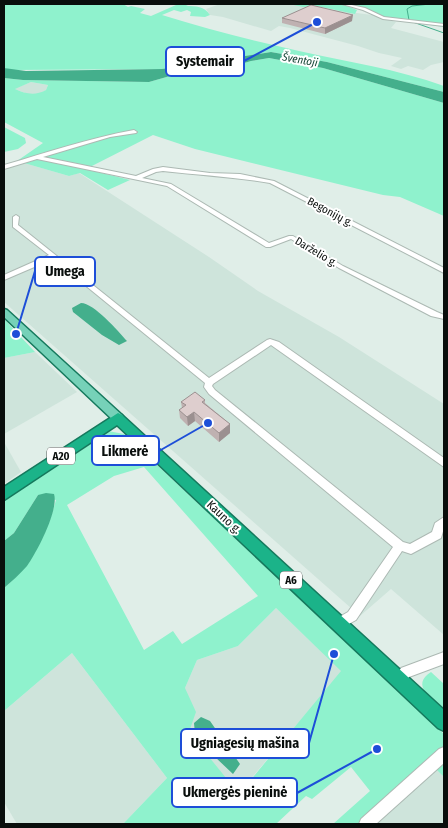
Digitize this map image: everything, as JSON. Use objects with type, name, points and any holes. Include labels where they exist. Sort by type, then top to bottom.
[{"type":"highway","name":"A20","points":[[4,494],[118,418]]},
{"type":"highway","name":"Kauno g.","points":[[118,418],[444,722]]},
{"type":"main road","name":"Kauno g.","points":[[4,312],[118,418]]},
{"type":"street","points":[[344,4],[364,9],[384,18],[444,25]]},
{"type":"street","points":[[4,166],[109,136],[134,132]]},
{"type":"street","points":[[35,157],[76,164],[119,176],[137,178]]},
{"type":"street","name":"Begonijų g.","points":[[137,178],[155,170],[163,169],[210,176],[259,178],[278,184],[444,271]]},
{"type":"street","name":"Darželio g.","points":[[137,178],[160,182],[173,187],[268,246],[291,236],[341,267],[434,314],[444,317]]},
{"type":"street","points":[[16,217],[15,226],[209,382]]},
{"type":"street","points":[[4,278],[53,256]]},
{"type":"street","points":[[209,382],[270,342],[276,344],[444,463]]},
{"type":"street","points":[[209,382],[208,387],[212,392],[400,546],[411,549],[437,535],[439,526],[444,521]]},
{"type":"street","points":[[338,624],[352,616],[400,546]]},
{"type":"street","points":[[399,680],[405,672],[444,658]]},
{"type":"street","points":[[366,824],[444,754]]},
{"type":"shaded area","points":[[4,4],[123,4],[128,7],[145,9],[140,13],[151,16],[176,5],[173,4],[190,4],[186,6],[202,8],[210,15],[205,17],[190,16],[191,12],[187,10],[181,12],[174,10],[162,15],[265,43],[408,75],[444,86],[444,92],[327,62],[271,52],[162,69],[11,70],[4,68]]},
{"type":"shaded area","points":[[220,4],[289,4],[372,15],[396,22],[391,28],[444,42],[444,62],[431,65],[423,70],[408,66],[401,69],[391,66],[402,58],[290,28],[279,26],[271,31],[210,15],[206,9]]},
{"type":"shaded area","points":[[289,4],[342,4],[357,10],[355,14],[316,6],[303,7]]},
{"type":"shaded area","points":[[348,4],[444,4],[444,27],[410,22],[412,21],[411,19],[385,18]]},
{"type":"shaded area","points":[[269,58],[323,68],[444,103],[444,216],[400,197],[383,195],[195,149],[153,135],[86,169],[130,180],[108,190],[80,173],[69,176],[17,161],[43,143],[4,122],[4,78],[149,82],[177,74],[221,70]],"holes":[[[31,82],[48,85],[46,90],[34,94],[15,89]]]},
{"type":"shaded area","points":[[31,82],[48,85],[46,90],[39,94],[28,94],[14,89]]},
{"type":"shaded area","points":[[4,127],[25,138],[26,143],[18,149],[4,152]]},
{"type":"shaded area","points":[[17,161],[69,176],[79,173],[258,291],[339,337],[444,404],[444,635],[391,589],[360,616],[4,302],[4,166]]},
{"type":"shaded area","points":[[4,319],[35,352],[4,358]]},
{"type":"shaded area","points":[[35,352],[77,392],[4,434],[4,358]]},
{"type":"shaded area","points":[[108,431],[124,434],[444,734],[444,777],[432,765],[366,824],[333,824],[370,791],[351,767],[312,799],[306,796],[276,824],[123,824],[167,778],[72,653],[4,711],[4,588],[31,559],[43,537],[56,500],[38,495],[14,533],[4,541],[4,499],[63,458],[79,452]],"holes":[[[144,467],[258,596],[182,644],[173,631],[144,650],[67,505],[114,476]],[[276,608],[341,671],[239,794],[197,742],[190,729],[196,712],[185,688],[197,660],[238,646]]]},
{"type":"shaded area","points":[[4,442],[21,472],[4,484]]},
{"type":"shaded area","points":[[276,608],[342,671],[238,794],[197,742],[190,729],[185,688],[197,660],[238,646]]},
{"type":"shaded area","points":[[72,653],[167,778],[123,824],[17,824],[4,802],[4,711]]},
{"type":"shaded area","points":[[431,672],[444,684],[444,711],[429,697],[423,687],[422,682]]},
{"type":"shaded area","points":[[432,764],[444,777],[444,824],[366,824]]},
{"type":"water","name":"Šventoji","points":[[271,52],[327,62],[444,92],[444,103],[323,68],[269,58],[221,70],[177,74],[149,82],[4,78],[4,68],[26,71],[162,69]]},
{"type":"water","points":[[81,303],[99,312],[127,341],[119,345],[102,335],[73,312],[72,308]]},
{"type":"water","points":[[54,494],[55,501],[46,531],[27,566],[4,588],[4,541],[14,533],[38,495]]},
{"type":"water","points":[[201,717],[210,721],[240,764],[233,774],[214,756],[208,743],[195,734],[194,723]]},
{"type":"building","points":[[311,5],[353,15],[325,28],[282,18]]},
{"type":"building","points":[[195,392],[205,400],[202,402],[230,424],[219,433],[194,412],[187,417],[179,410],[186,405],[181,402]]},
{"type":"waterway","points":[[409,20],[407,9],[412,6],[430,4]]},
{"type":"waterway","points":[[410,21],[444,33]]},
{"type":"place","name":"Systemair","points":[[317,22]]},
{"type":"place","name":"Umega","points":[[16,334]]},
{"type":"place","name":"Likmerė","points":[[208,423]]},
{"type":"place","name":"Ugniagesių mašina","points":[[334,654]]},
{"type":"place","name":"Ukmergės pieninė","points":[[377,749]]}]
